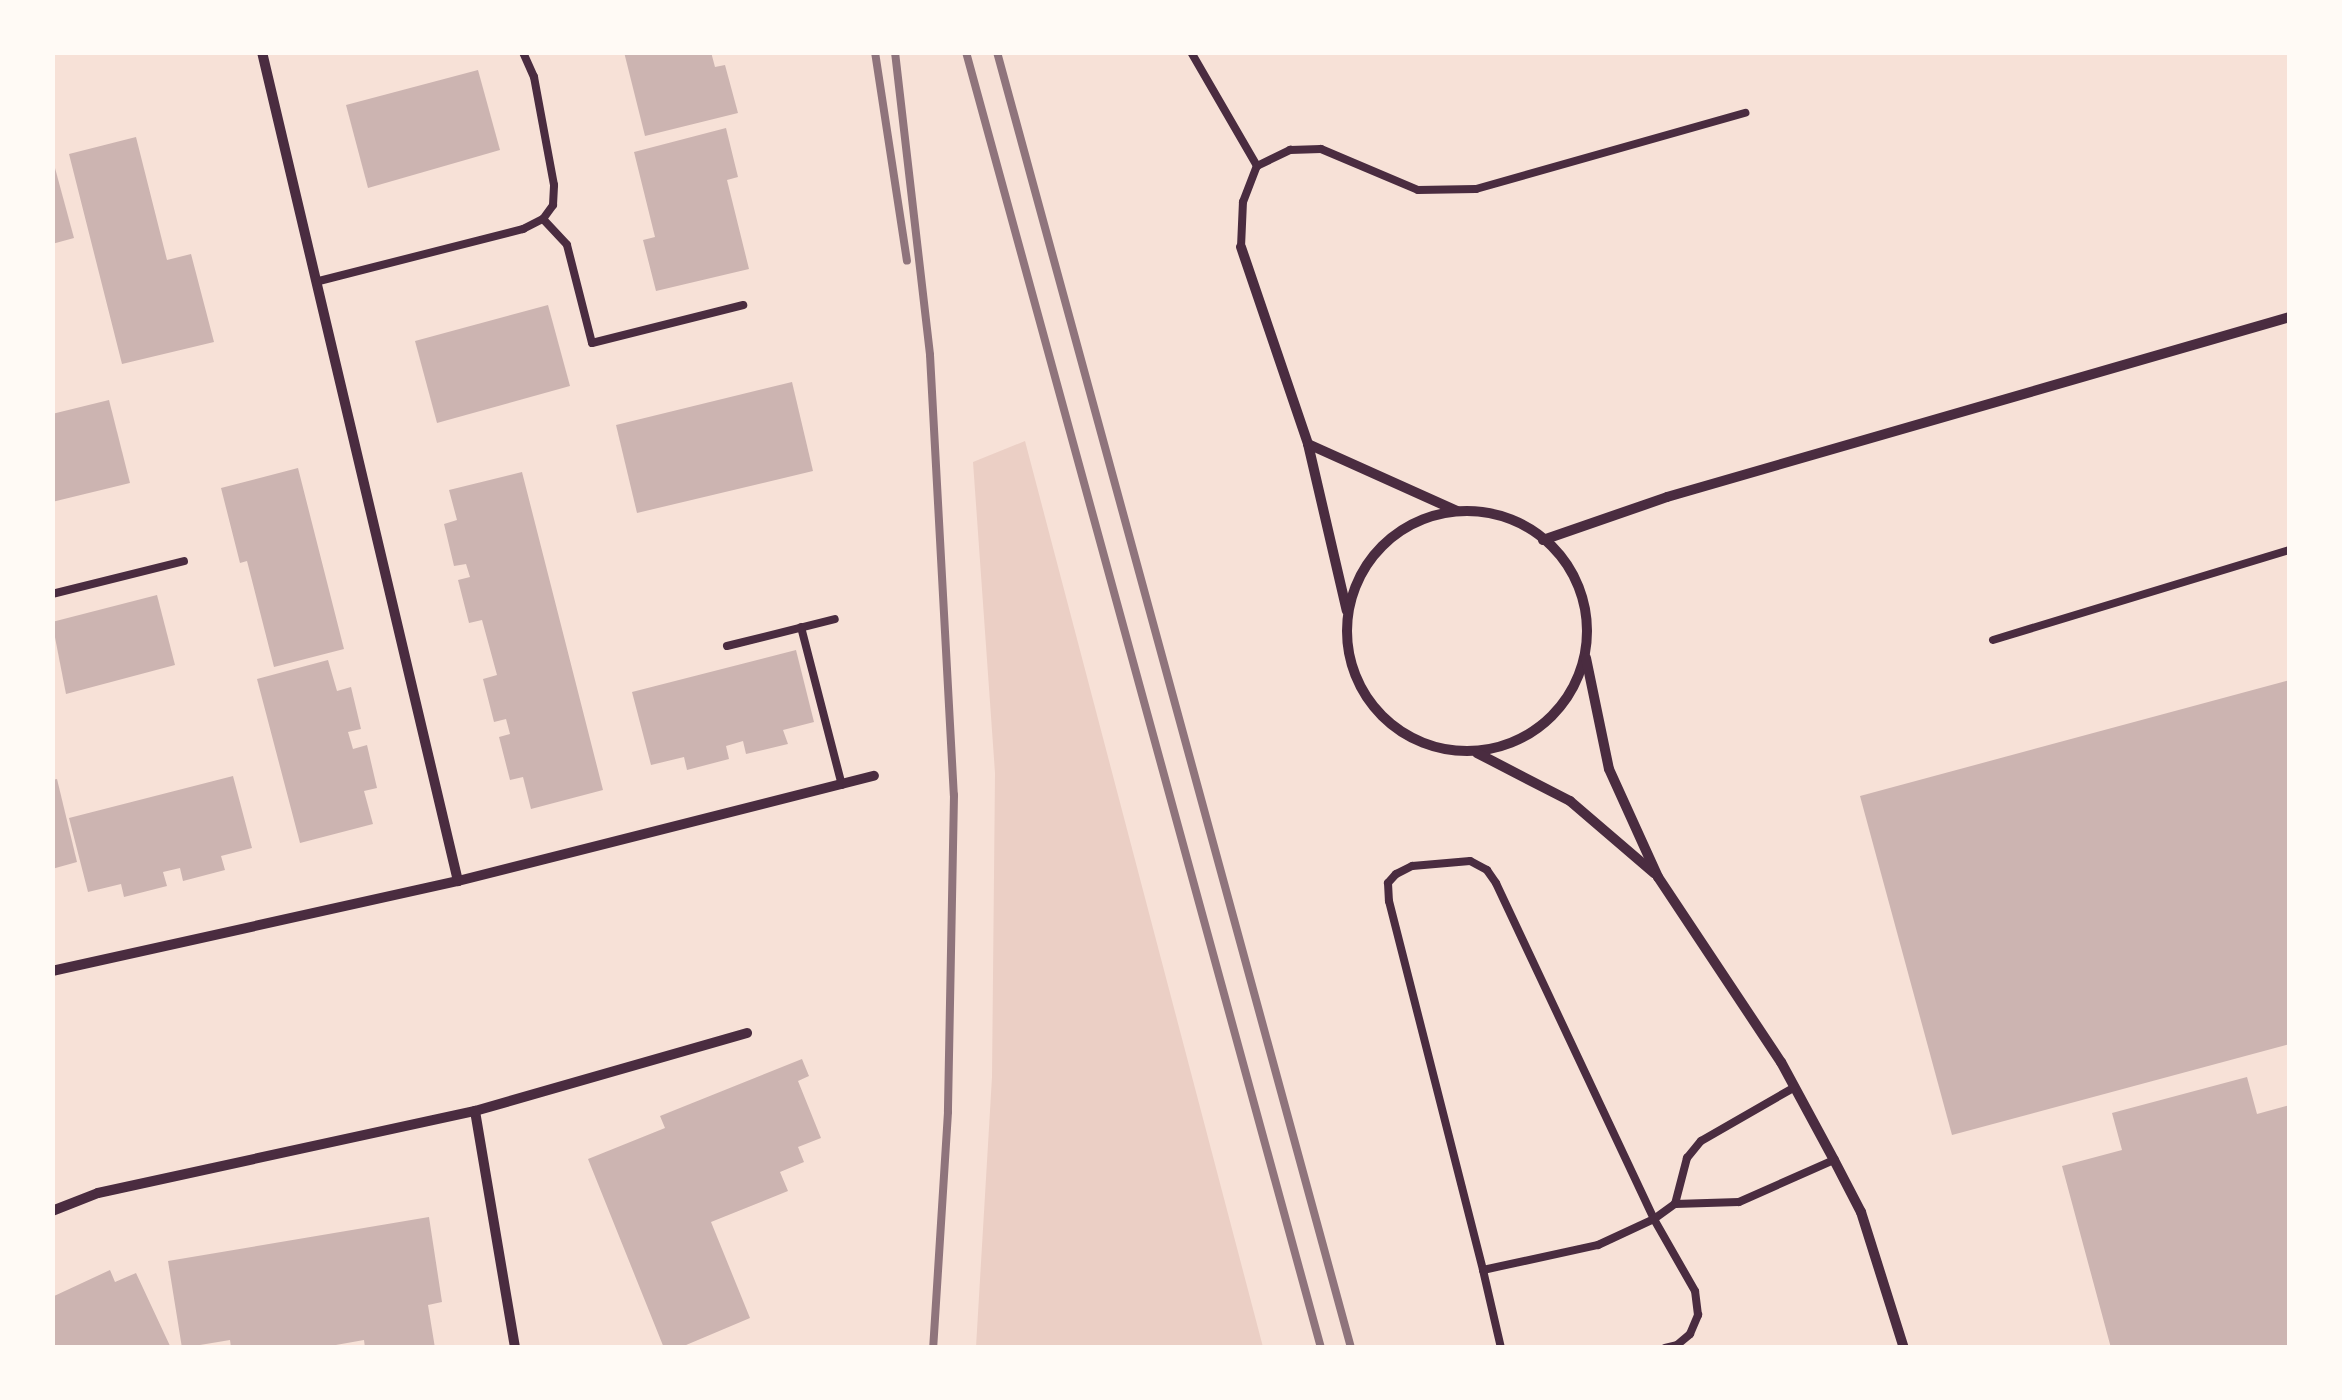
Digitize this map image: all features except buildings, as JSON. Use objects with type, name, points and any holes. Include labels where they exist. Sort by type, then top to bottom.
[{"type":"street","points":[[262,52],[458,880]]},
{"type":"street","points":[[1241,247],[1308,444],[1348,612],[1347,650],[1361,690],[1380,716],[1414,741],[1477,753],[1570,801],[1658,877]]},
{"type":"street","points":[[1543,540],[1667,497],[2290,317]]},
{"type":"street","points":[[1308,444],[1457,511]]},
{"type":"street","points":[[1348,612],[1361,573],[1378,548],[1416,521],[1457,511],[1490,512],[1533,530],[1564,558],[1580,588],[1588,630],[1586,658],[1609,769],[1658,877],[1795,1087],[1861,1212],[1904,1348]]},
{"type":"street","points":[[1477,753],[1536,732],[1569,697],[1586,658]]},
{"type":"street","points":[[52,972],[458,880],[874,776]]},
{"type":"street","points":[[52,1211],[98,1193],[475,1112],[747,1033]]},
{"type":"street","points":[[475,1112],[515,1348]]},
{"type":"lane","points":[[319,281],[523,228],[544,219],[553,205],[554,184],[534,77],[522,52]]},
{"type":"lane","points":[[1192,52],[1257,166]]},
{"type":"lane","points":[[1241,247],[1243,202],[1257,166],[1290,150],[1322,149],[1418,190],[1476,189],[1744,113]]},
{"type":"lane","points":[[544,219],[567,246],[592,343],[742,305]]},
{"type":"lane","points":[[1993,640],[2290,550]]},
{"type":"lane","points":[[52,594],[184,561]]},
{"type":"lane","points":[[727,646],[836,618]]},
{"type":"lane","points":[[802,627],[842,785]]},
{"type":"lane","points":[[1501,1348],[1388,901],[1388,884],[1412,866],[1470,860],[1487,870],[1496,883],[1654,1219],[1695,1292],[1698,1315],[1690,1334],[1677,1345],[1665,1348]]},
{"type":"lane","points":[[1675,1204],[1687,1158],[1701,1142],[1795,1087]]},
{"type":"lane","points":[[1483,1270],[1598,1246],[1654,1219],[1675,1204],[1739,1202],[1834,1160]]},
{"type":"shaded area","points":[[1025,441],[1263,1347],[976,1347],[992,1077],[995,773],[973,462]]},
{"type":"railway","points":[[875,52],[907,261]]},
{"type":"railway","points":[[895,52],[930,355],[954,795],[948,1112],[933,1348]]},
{"type":"railway","points":[[966,52],[1321,1348]]},
{"type":"railway","points":[[997,52],[1351,1348]]}]
